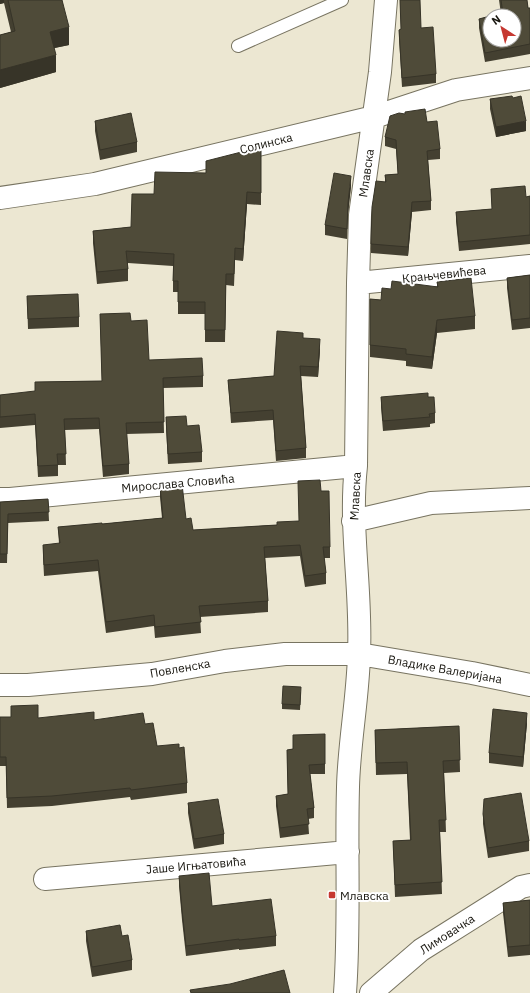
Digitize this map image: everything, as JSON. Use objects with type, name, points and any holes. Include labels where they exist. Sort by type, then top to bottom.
[{"type":"street","name":"Млавска","points":[[345,993],[347,962],[348,786],[359,654],[353,492],[356,466],[360,215],[380,72],[386,0]]},
{"type":"street","name":"Солинска","points":[[0,198],[96,184],[374,117],[456,90],[530,78]]},
{"type":"street","name":"Крањчевићева","points":[[358,283],[530,266]]},
{"type":"street","name":"Мирослава Словића","points":[[0,499],[18,499],[356,466]]},
{"type":"street","points":[[353,521],[431,503],[530,498]]},
{"type":"street","name":"Повленска","points":[[0,686],[152,674],[225,661],[285,654],[359,654]]},
{"type":"street","name":"Владике Валеријана","points":[[359,654],[472,673],[530,685]]},
{"type":"street","name":"Јаше Игњатовића","points":[[45,879],[348,852]]},
{"type":"street","name":"Лимовачка","points":[[370,993],[421,950],[521,887],[530,885]]},
{"type":"lane","points":[[238,46],[342,0]]},
{"type":"building","points":[[8,0],[62,0],[69,27],[50,32],[56,55],[0,70],[0,35],[15,31]]},
{"type":"building","points":[[400,0],[420,0],[421,28],[433,27],[436,74],[402,78],[399,30],[401,29]]},
{"type":"building","points":[[501,0],[527,0],[528,8],[530,8],[530,44],[522,46],[522,8],[502,8]]},
{"type":"building","points":[[482,18],[482,36],[479,19]]},
{"type":"building","points":[[484,48],[510,48],[485,53]]},
{"type":"building","points":[[512,96],[513,98],[521,96],[526,121],[496,127],[490,99]]},
{"type":"building","points":[[425,109],[427,122],[437,121],[440,149],[427,151],[431,201],[412,202],[408,247],[371,244],[372,207],[376,181],[386,182],[385,175],[398,174],[396,140],[385,137],[390,116]]},
{"type":"building","points":[[131,113],[137,142],[100,150],[95,121]]},
{"type":"building","points":[[261,147],[261,193],[247,192],[243,249],[235,248],[234,274],[226,274],[225,330],[205,330],[205,302],[178,302],[178,281],[173,281],[174,254],[126,251],[128,269],[97,272],[93,231],[131,227],[132,194],[154,194],[155,172],[206,173],[206,161]]},
{"type":"building","points":[[334,173],[351,176],[347,229],[325,225]]},
{"type":"building","points":[[525,186],[526,197],[530,196],[530,235],[459,242],[456,212],[492,209],[491,189]]},
{"type":"building","points":[[530,275],[530,318],[512,320],[507,278]]},
{"type":"building","points":[[471,278],[475,316],[437,320],[432,357],[406,354],[406,349],[370,345],[370,299],[381,300],[382,288],[391,289],[392,281],[438,287],[437,282]]},
{"type":"building","points":[[78,294],[79,317],[28,319],[27,296]]},
{"type":"building","points":[[130,313],[131,321],[147,320],[149,360],[202,358],[203,376],[163,378],[164,422],[126,423],[129,464],[103,466],[99,418],[64,419],[66,454],[57,454],[58,465],[38,466],[35,414],[0,417],[0,395],[35,391],[35,382],[102,381],[100,314]]},
{"type":"building","points":[[277,331],[303,333],[303,338],[320,339],[318,367],[300,366],[306,448],[276,451],[273,410],[231,413],[228,380],[274,376]]},
{"type":"building","points":[[428,393],[428,397],[434,397],[435,413],[429,414],[430,417],[383,421],[381,397]]},
{"type":"building","points":[[186,416],[187,426],[199,425],[202,452],[168,454],[166,417]]},
{"type":"building","points":[[320,480],[321,491],[329,491],[330,547],[323,547],[326,573],[305,576],[300,545],[264,547],[268,601],[199,606],[201,622],[155,627],[154,615],[106,622],[98,560],[44,565],[43,545],[60,543],[58,527],[163,518],[160,486],[182,484],[186,519],[191,518],[193,530],[277,525],[277,522],[299,521],[298,481]]},
{"type":"building","points":[[48,499],[49,512],[8,514],[7,554],[0,554],[0,502]]},
{"type":"building","points":[[283,686],[301,687],[300,705],[282,704]]},
{"type":"building","points":[[38,705],[38,718],[94,712],[94,720],[143,713],[145,724],[153,723],[157,746],[179,744],[179,748],[184,747],[187,783],[131,790],[130,788],[52,796],[7,798],[6,757],[0,757],[0,717],[11,717],[11,706]]},
{"type":"building","points":[[493,709],[527,713],[523,757],[489,753]]},
{"type":"building","points":[[459,726],[460,760],[443,761],[446,820],[439,820],[442,882],[395,885],[393,841],[411,840],[407,762],[376,763],[375,730]]},
{"type":"building","points":[[325,734],[325,764],[309,765],[314,808],[307,809],[309,824],[280,828],[276,796],[288,794],[287,750],[293,749],[293,735]]},
{"type":"building","points":[[521,793],[529,841],[488,848],[483,814],[484,799]]},
{"type":"building","points":[[218,799],[224,834],[194,839],[188,803]]},
{"type":"building","points":[[209,873],[212,906],[271,899],[276,936],[186,946],[179,876]]},
{"type":"building","points":[[530,900],[530,945],[508,947],[503,903]]},
{"type":"building","points":[[120,925],[122,936],[128,935],[132,960],[92,967],[86,931]]},
{"type":"building","points":[[284,970],[290,993],[191,993],[190,990],[230,984]]},
{"type":"place","name":"Млавска","points":[[332,895]]}]
